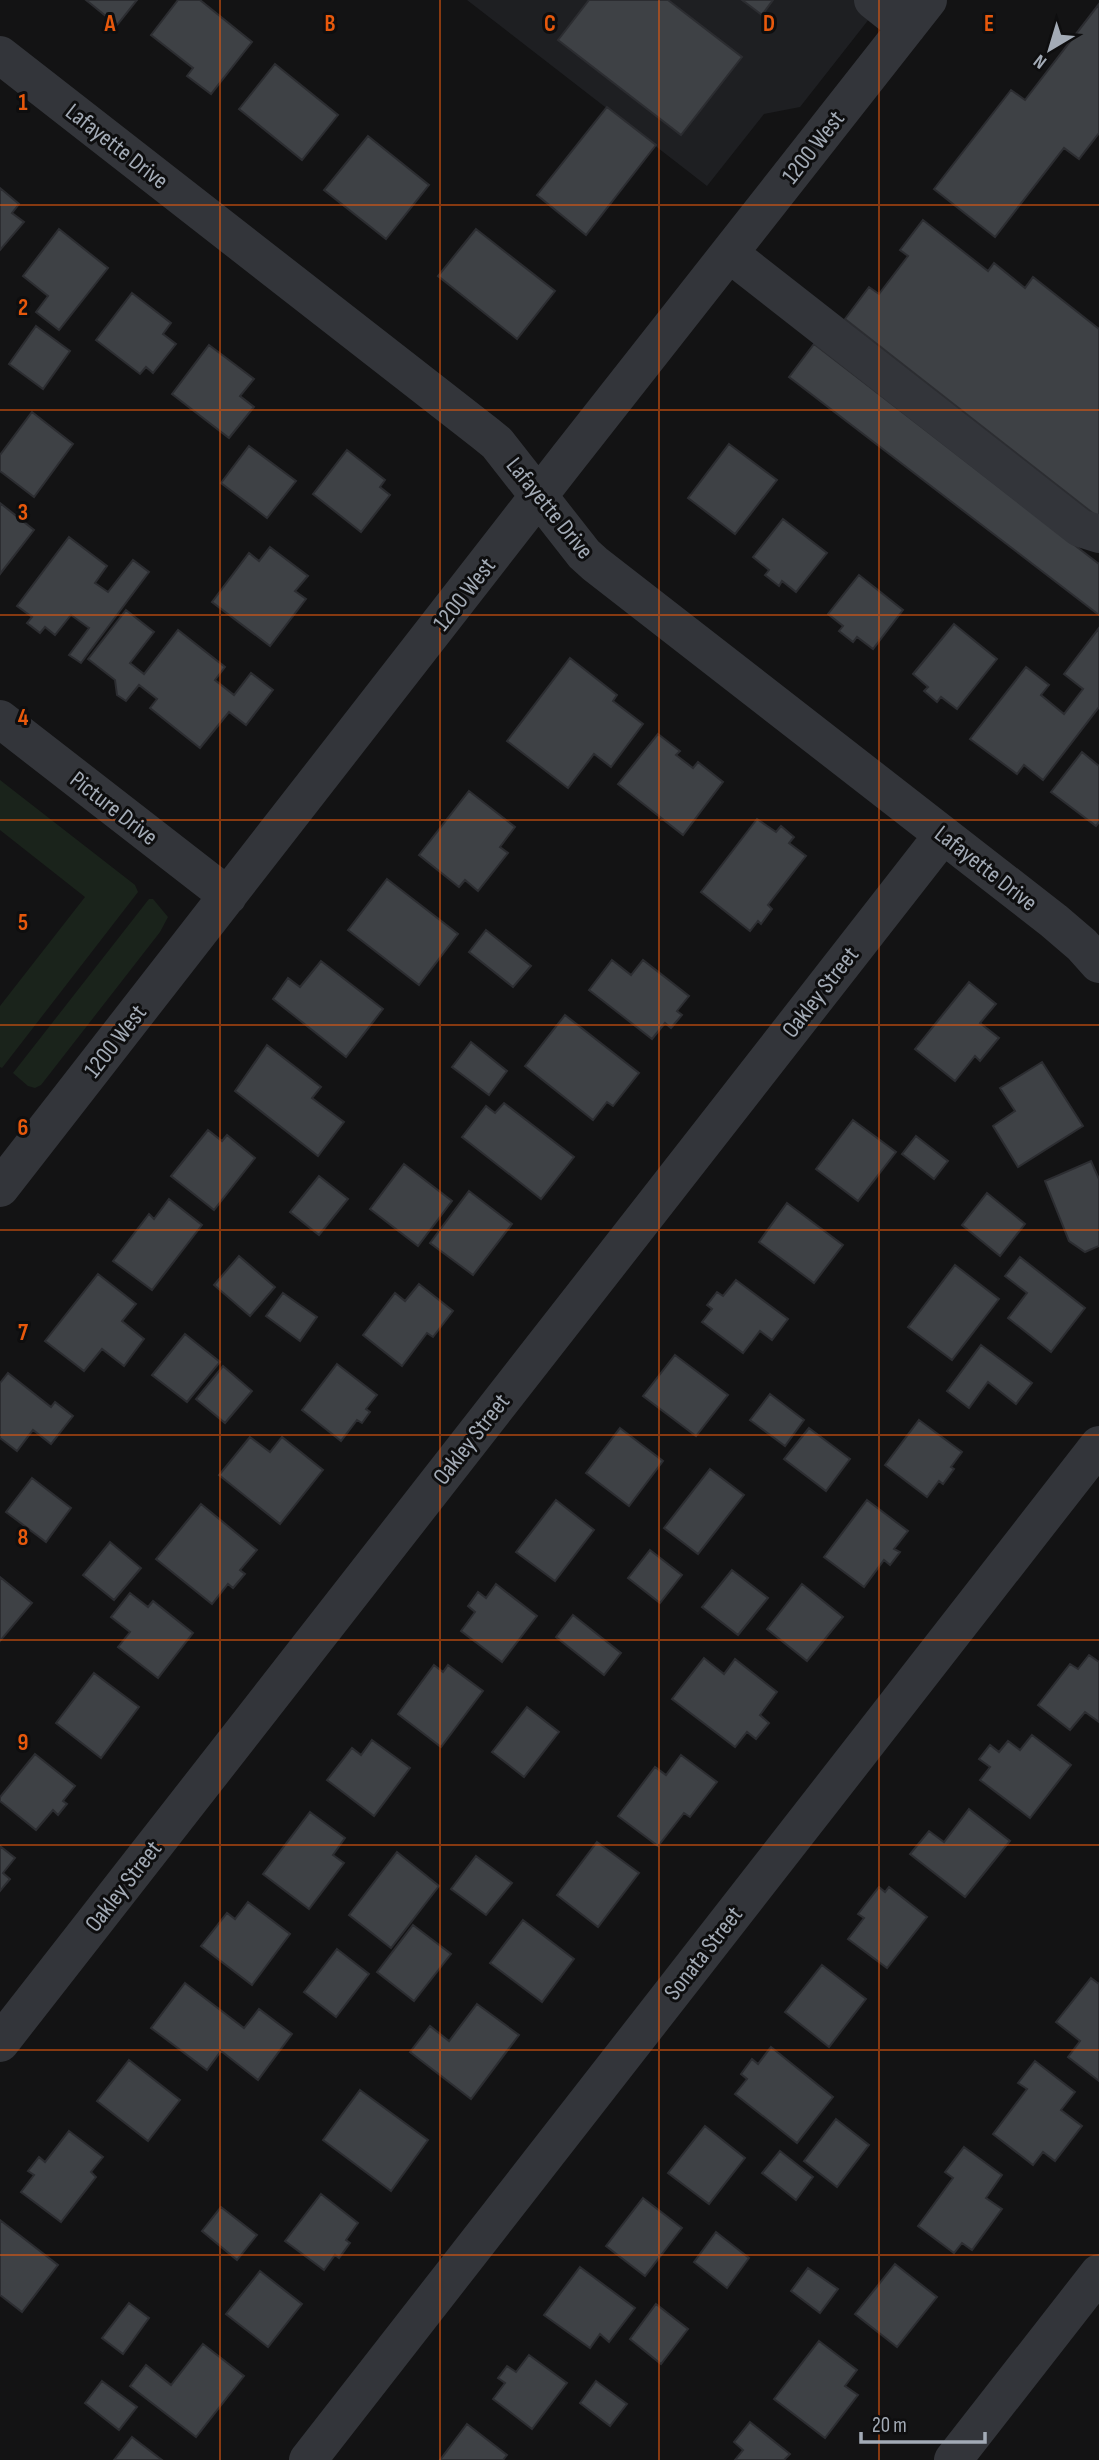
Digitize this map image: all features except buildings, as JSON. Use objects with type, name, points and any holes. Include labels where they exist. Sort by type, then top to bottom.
[{"type":"street","points":[[873,0],[917,14]]},
{"type":"street","name":"1200 West","points":[[0,1188],[917,14]]},
{"type":"street","name":"Lafayette Drive","points":[[0,55],[497,443],[584,554],[595,564],[1054,921],[1099,964]]},
{"type":"street","points":[[730,254],[1080,528],[1099,534]]},
{"type":"street","name":"Picture Drive","points":[[0,719],[228,896]]},
{"type":"street","name":"Oakley Street","points":[[0,2043],[943,835]]},
{"type":"street","name":"Sonata Street","points":[[308,2460],[1099,1445]]},
{"type":"street","points":[[953,2460],[1099,2273]]},
{"type":"shaded area","points":[[467,0],[884,0],[800,107],[764,114],[707,186]]},
{"type":"shaded area","points":[[0,780],[135,885],[138,892],[2,1068],[0,1006],[85,897],[0,830]]},
{"type":"shaded area","points":[[149,899],[153,899],[168,917],[160,932],[41,1085],[35,1088],[28,1086],[13,1073]]}]
